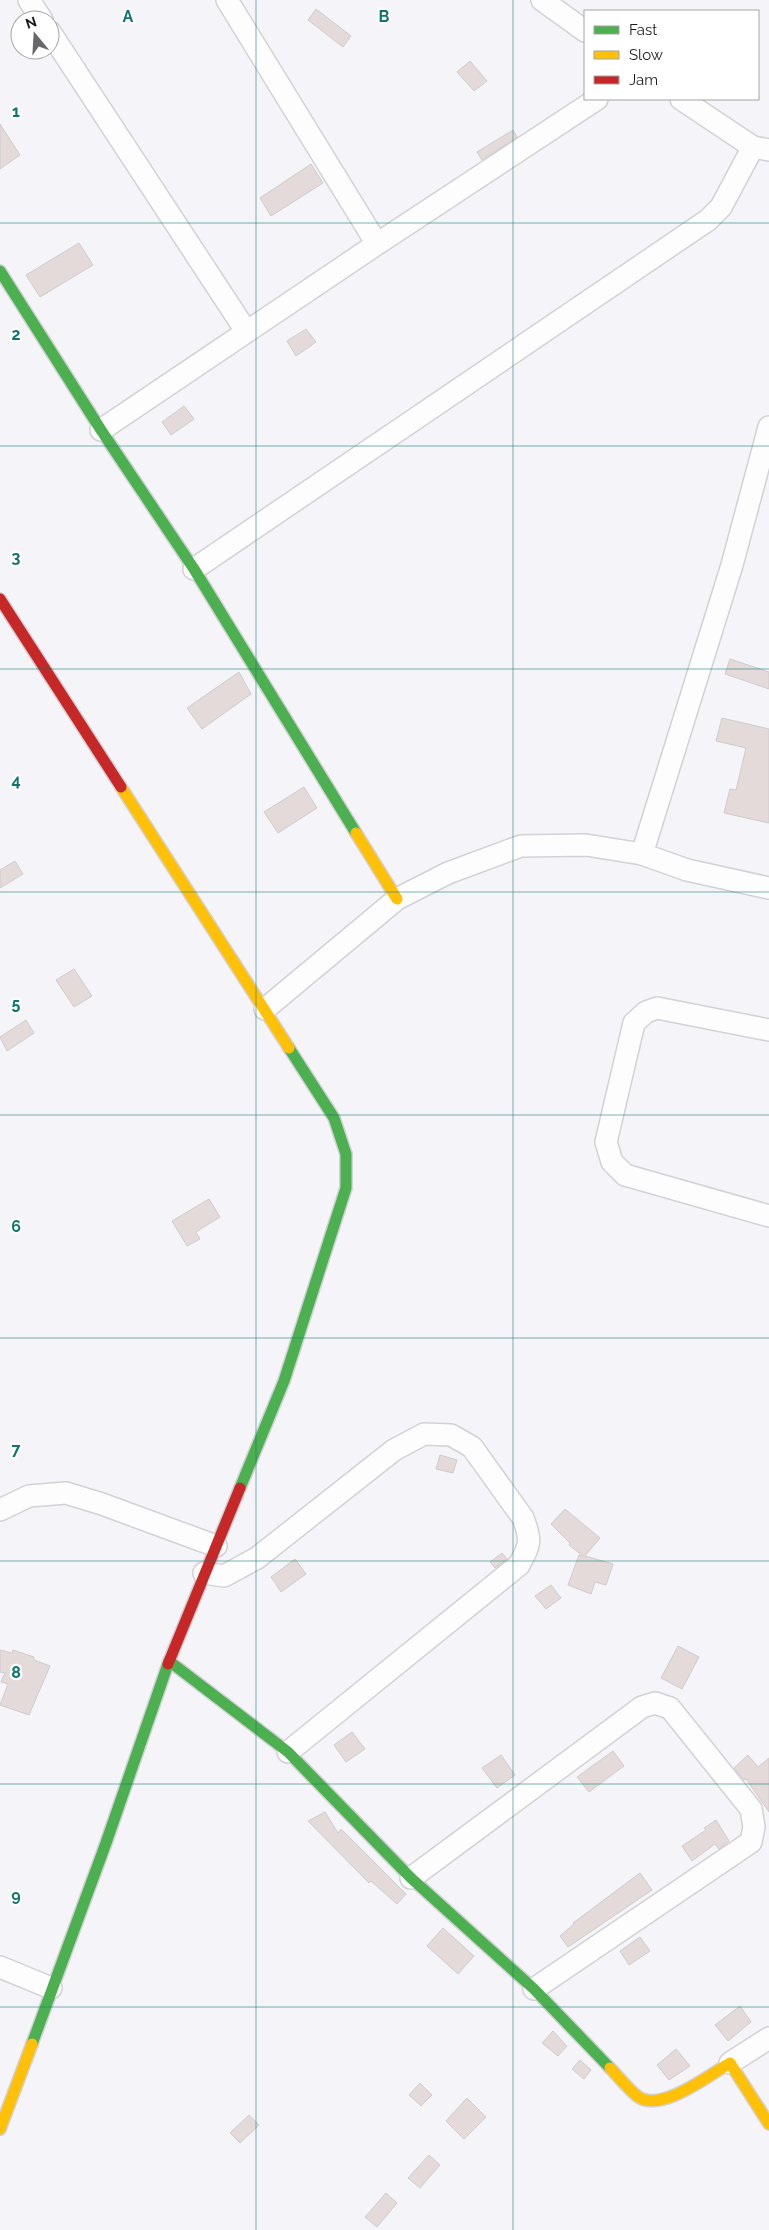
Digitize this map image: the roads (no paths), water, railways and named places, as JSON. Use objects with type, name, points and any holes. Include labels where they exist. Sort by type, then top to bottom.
[{"type":"street","points":[[227,0],[376,244]]},
{"type":"street","points":[[542,0],[584,30]]},
{"type":"street","points":[[60,47],[246,331]]},
{"type":"street","points":[[101,430],[376,244],[595,100]]},
{"type":"street","points":[[194,569],[708,220],[721,207],[761,148],[683,100]]},
{"type":"street","points":[[0,272],[101,430],[194,569],[397,899]]},
{"type":"street","points":[[642,854],[732,565],[769,427]]},
{"type":"street","points":[[0,599],[334,1118],[346,1154],[346,1188],[284,1381],[169,1661],[106,1843],[0,2129]]},
{"type":"street","points":[[265,1009],[397,899],[448,873],[521,846],[586,844],[642,854],[687,870],[769,888]]},
{"type":"street","points":[[769,1030],[657,1008],[646,1012],[634,1023],[606,1142],[612,1162],[625,1175],[769,1216]]},
{"type":"street","points":[[204,1573],[224,1576],[257,1558],[394,1450],[424,1434],[451,1434],[472,1447],[523,1518],[530,1545],[519,1565],[288,1752]]},
{"type":"street","points":[[0,1510],[29,1496],[66,1493],[102,1504],[216,1546]]},
{"type":"street","points":[[169,1661],[288,1752],[411,1878],[534,1989],[638,2097],[655,2101],[670,2098],[769,2038]]},
{"type":"street","points":[[411,1878],[642,1707],[656,1703],[670,1708],[751,1809],[754,1827],[751,1842],[534,1989]]},
{"type":"street","points":[[0,1968],[51,1988]]},
{"type":"street","points":[[730,2063],[769,2124]]}]
